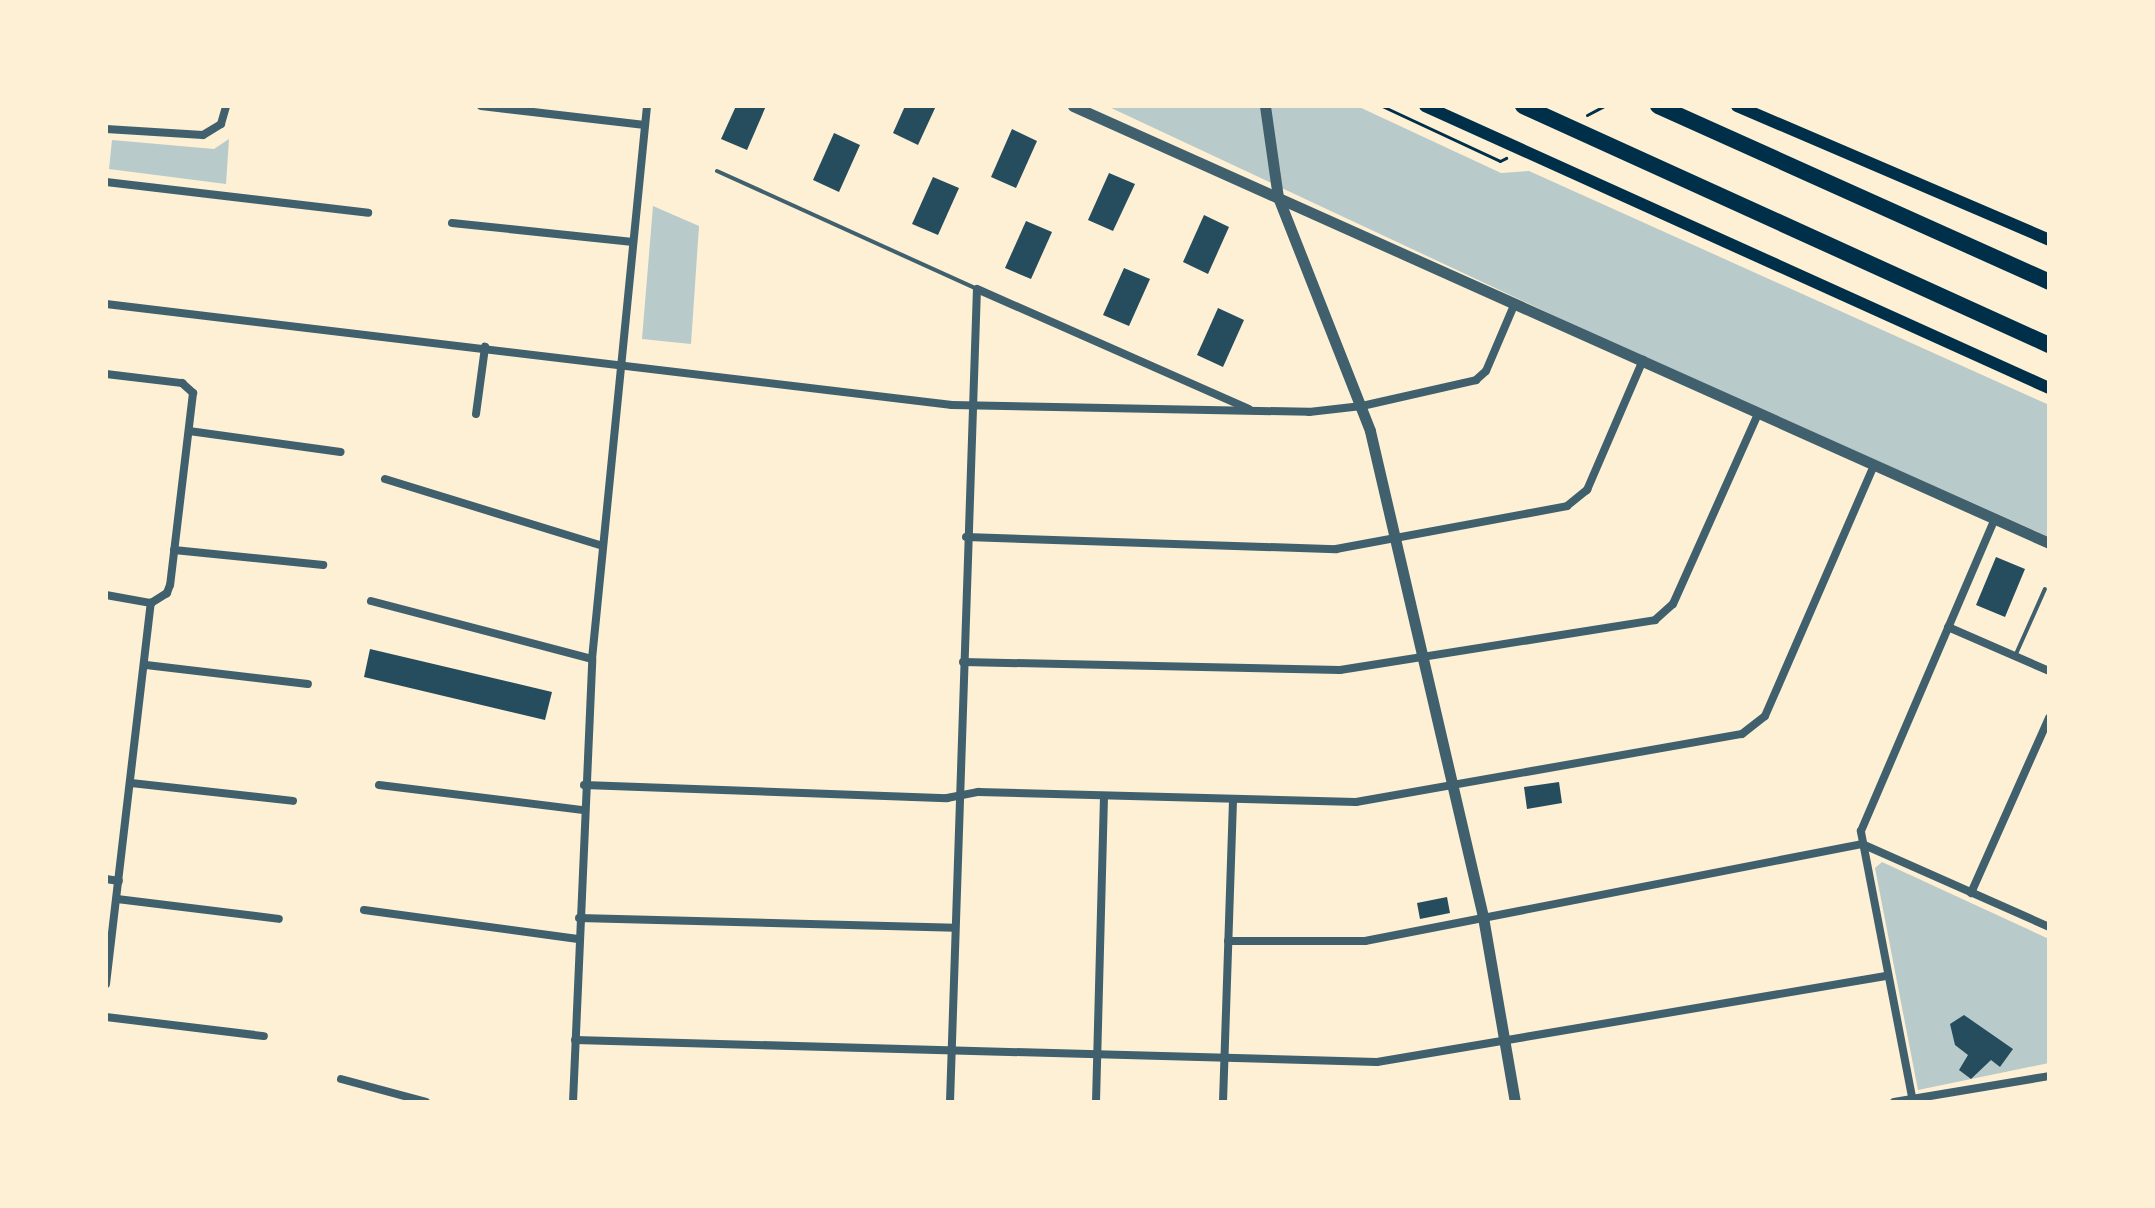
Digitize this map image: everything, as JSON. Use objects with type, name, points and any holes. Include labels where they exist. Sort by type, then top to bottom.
[{"type":"highway","points":[[1523,106],[2049,345]]},
{"type":"highway","points":[[1658,106],[2049,282]]},
{"type":"main road","points":[[1425,106],[2049,388]]},
{"type":"main road","points":[[1737,106],[2049,240]]},
{"type":"street","points":[[106,129],[203,135],[221,124],[226,106]]},
{"type":"street","points":[[481,106],[645,125]]},
{"type":"street","points":[[573,1102],[584,785],[592,659],[647,106]]},
{"type":"street","points":[[1073,106],[2049,543]]},
{"type":"street","points":[[1265,106],[1278,197],[1362,406],[1483,917],[1507,1041],[1515,1102]]},
{"type":"street","points":[[106,182],[368,213]]},
{"type":"street","points":[[452,223],[633,242]]},
{"type":"street","points":[[950,1102],[970,405],[977,289],[1252,410]]},
{"type":"street","points":[[106,304],[970,405],[1252,410],[1362,406],[1482,377],[1515,303]]},
{"type":"street","points":[[476,414],[485,347]]},
{"type":"street","points":[[966,537],[1310,549],[1394,538],[1578,501],[1643,360]]},
{"type":"street","points":[[106,374],[191,388],[189,431],[167,593],[151,603],[106,595]]},
{"type":"street","points":[[963,662],[1319,670],[1666,614],[1758,414]]},
{"type":"street","points":[[189,431],[341,452]]},
{"type":"street","points":[[584,785],[959,796],[1356,802],[1756,728],[1874,465]]},
{"type":"street","points":[[385,479],[603,546]]},
{"type":"street","points":[[1913,1100],[1862,844],[1863,825],[1995,519]]},
{"type":"street","points":[[174,550],[323,565]]},
{"type":"street","points":[[371,601],[592,659]]},
{"type":"street","points":[[106,984],[109,929],[117,899],[151,603]]},
{"type":"street","points":[[1948,627],[2049,671]]},
{"type":"street","points":[[146,665],[308,684]]},
{"type":"street","points":[[1971,893],[2049,718]]},
{"type":"street","points":[[131,783],[293,801]]},
{"type":"street","points":[[379,785],[583,810]]},
{"type":"street","points":[[1096,1102],[1104,796]]},
{"type":"street","points":[[1223,1102],[1233,800]]},
{"type":"street","points":[[1228,941],[1353,942],[1862,844],[2049,927]]},
{"type":"street","points":[[106,879],[119,881]]},
{"type":"street","points":[[117,899],[279,919]]},
{"type":"street","points":[[364,910],[578,939]]},
{"type":"street","points":[[579,918],[955,928]]},
{"type":"street","points":[[575,1040],[1377,1062],[1886,976]]},
{"type":"street","points":[[106,1017],[264,1036]]},
{"type":"street","points":[[1894,1102],[2049,1076]]},
{"type":"street","points":[[341,1079],[426,1102]]},
{"type":"lane","points":[[717,171],[977,289]]},
{"type":"lane","points":[[2015,656],[2045,589]]},
{"type":"shaded area","points":[[1107,106],[1357,106],[1501,173],[1529,171],[2049,405],[2049,537],[1604,339]]},
{"type":"shaded area","points":[[229,139],[226,184],[109,169],[112,140],[214,149]]},
{"type":"shaded area","points":[[653,206],[699,226],[691,344],[642,339]]},
{"type":"shaded area","points":[[1882,862],[2049,939],[2049,1063],[1918,1090],[1875,868]]},
{"type":"building","points":[[736,106],[766,106],[747,150],[721,139]]},
{"type":"building","points":[[905,106],[936,106],[918,145],[893,133]]},
{"type":"building","points":[[1012,129],[1037,141],[1016,188],[991,177]]},
{"type":"building","points":[[834,133],[860,145],[839,192],[813,180]]},
{"type":"building","points":[[1109,173],[1135,184],[1113,231],[1088,220]]},
{"type":"building","points":[[933,177],[959,188],[938,235],[912,224]]},
{"type":"building","points":[[1204,215],[1229,227],[1208,274],[1183,262]]},
{"type":"building","points":[[1026,221],[1052,232],[1031,279],[1005,268]]},
{"type":"building","points":[[1124,268],[1150,279],[1129,326],[1103,315]]},
{"type":"building","points":[[1218,308],[1244,320],[1223,367],[1197,355]]},
{"type":"building","points":[[1996,557],[2025,569],[2005,617],[1976,605]]},
{"type":"building","points":[[370,649],[552,692],[545,720],[364,677]]},
{"type":"building","points":[[1559,782],[1562,803],[1527,809],[1524,787]]},
{"type":"building","points":[[1447,897],[1450,913],[1420,919],[1417,903]]},
{"type":"building","points":[[1964,1015],[2013,1049],[2000,1067],[1991,1060],[1971,1079],[1959,1070],[1968,1055],[1955,1045],[1950,1024]]}]
